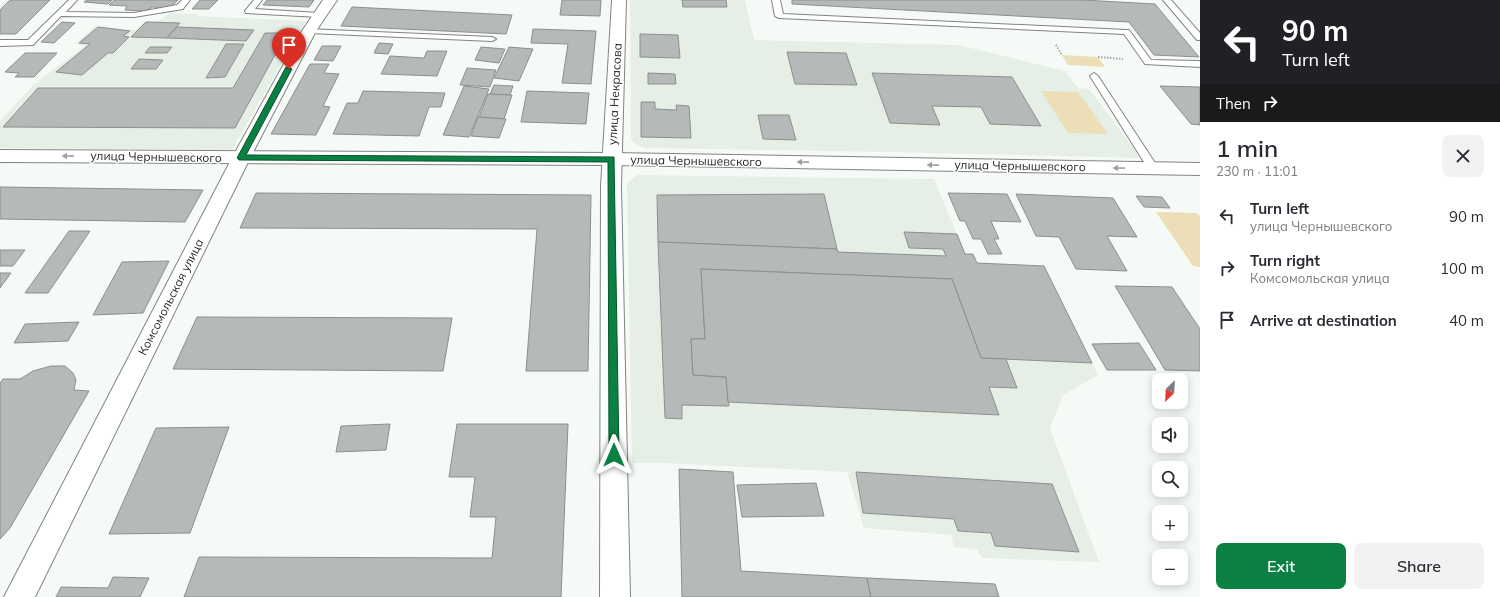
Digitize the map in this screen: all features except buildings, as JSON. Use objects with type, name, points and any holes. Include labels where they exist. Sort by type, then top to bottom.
[{"type":"street","name":"Комсомольская улица","points":[[19,597],[241,158],[309,31],[330,0]]},
{"type":"street","name":"улица Некрасова","points":[[616,597],[611,159],[619,0]]},
{"type":"street","name":"улица Чернышевского","points":[[0,156],[611,159],[1200,169]]},
{"type":"lane","points":[[0,43],[30,43],[73,0]]},
{"type":"lane","points":[[59,14],[134,15],[180,7],[186,0]]},
{"type":"lane","points":[[258,0],[249,11],[319,15]]},
{"type":"lane","points":[[776,0],[779,16],[1126,32],[1148,62],[1200,64]]},
{"type":"lane","points":[[1167,0],[1200,38]]},
{"type":"lane","points":[[1040,17],[1046,28]]},
{"type":"lane","points":[[309,31],[492,39]]},
{"type":"lane","points":[[1094,76],[1153,168]]},
{"type":"shaded area","points":[[630,0],[745,0],[754,40],[959,45],[1065,71],[1078,88],[1089,89],[1141,158],[644,148],[636,144],[631,139]]},
{"type":"shaded area","points":[[170,13],[198,14],[197,16],[306,21],[232,150],[0,148],[0,121],[33,85],[85,46],[75,44],[95,26],[135,30],[145,21],[159,21]]},
{"type":"shaded area","points":[[1062,55],[1098,57],[1105,67],[1068,65]]},
{"type":"shaded area","points":[[1041,91],[1078,92],[1108,134],[1068,133]]},
{"type":"shaded area","points":[[637,175],[934,179],[965,254],[973,254],[977,263],[1044,266],[1098,375],[1063,395],[1050,428],[1099,562],[982,558],[977,550],[954,547],[951,535],[864,528],[847,472],[663,463],[632,463],[627,184]]},
{"type":"shaded area","points":[[1156,212],[1197,213],[1200,217],[1200,267],[1193,266]]},
{"type":"route","points":[[289,69],[241,158],[611,159],[614,455]]}]
